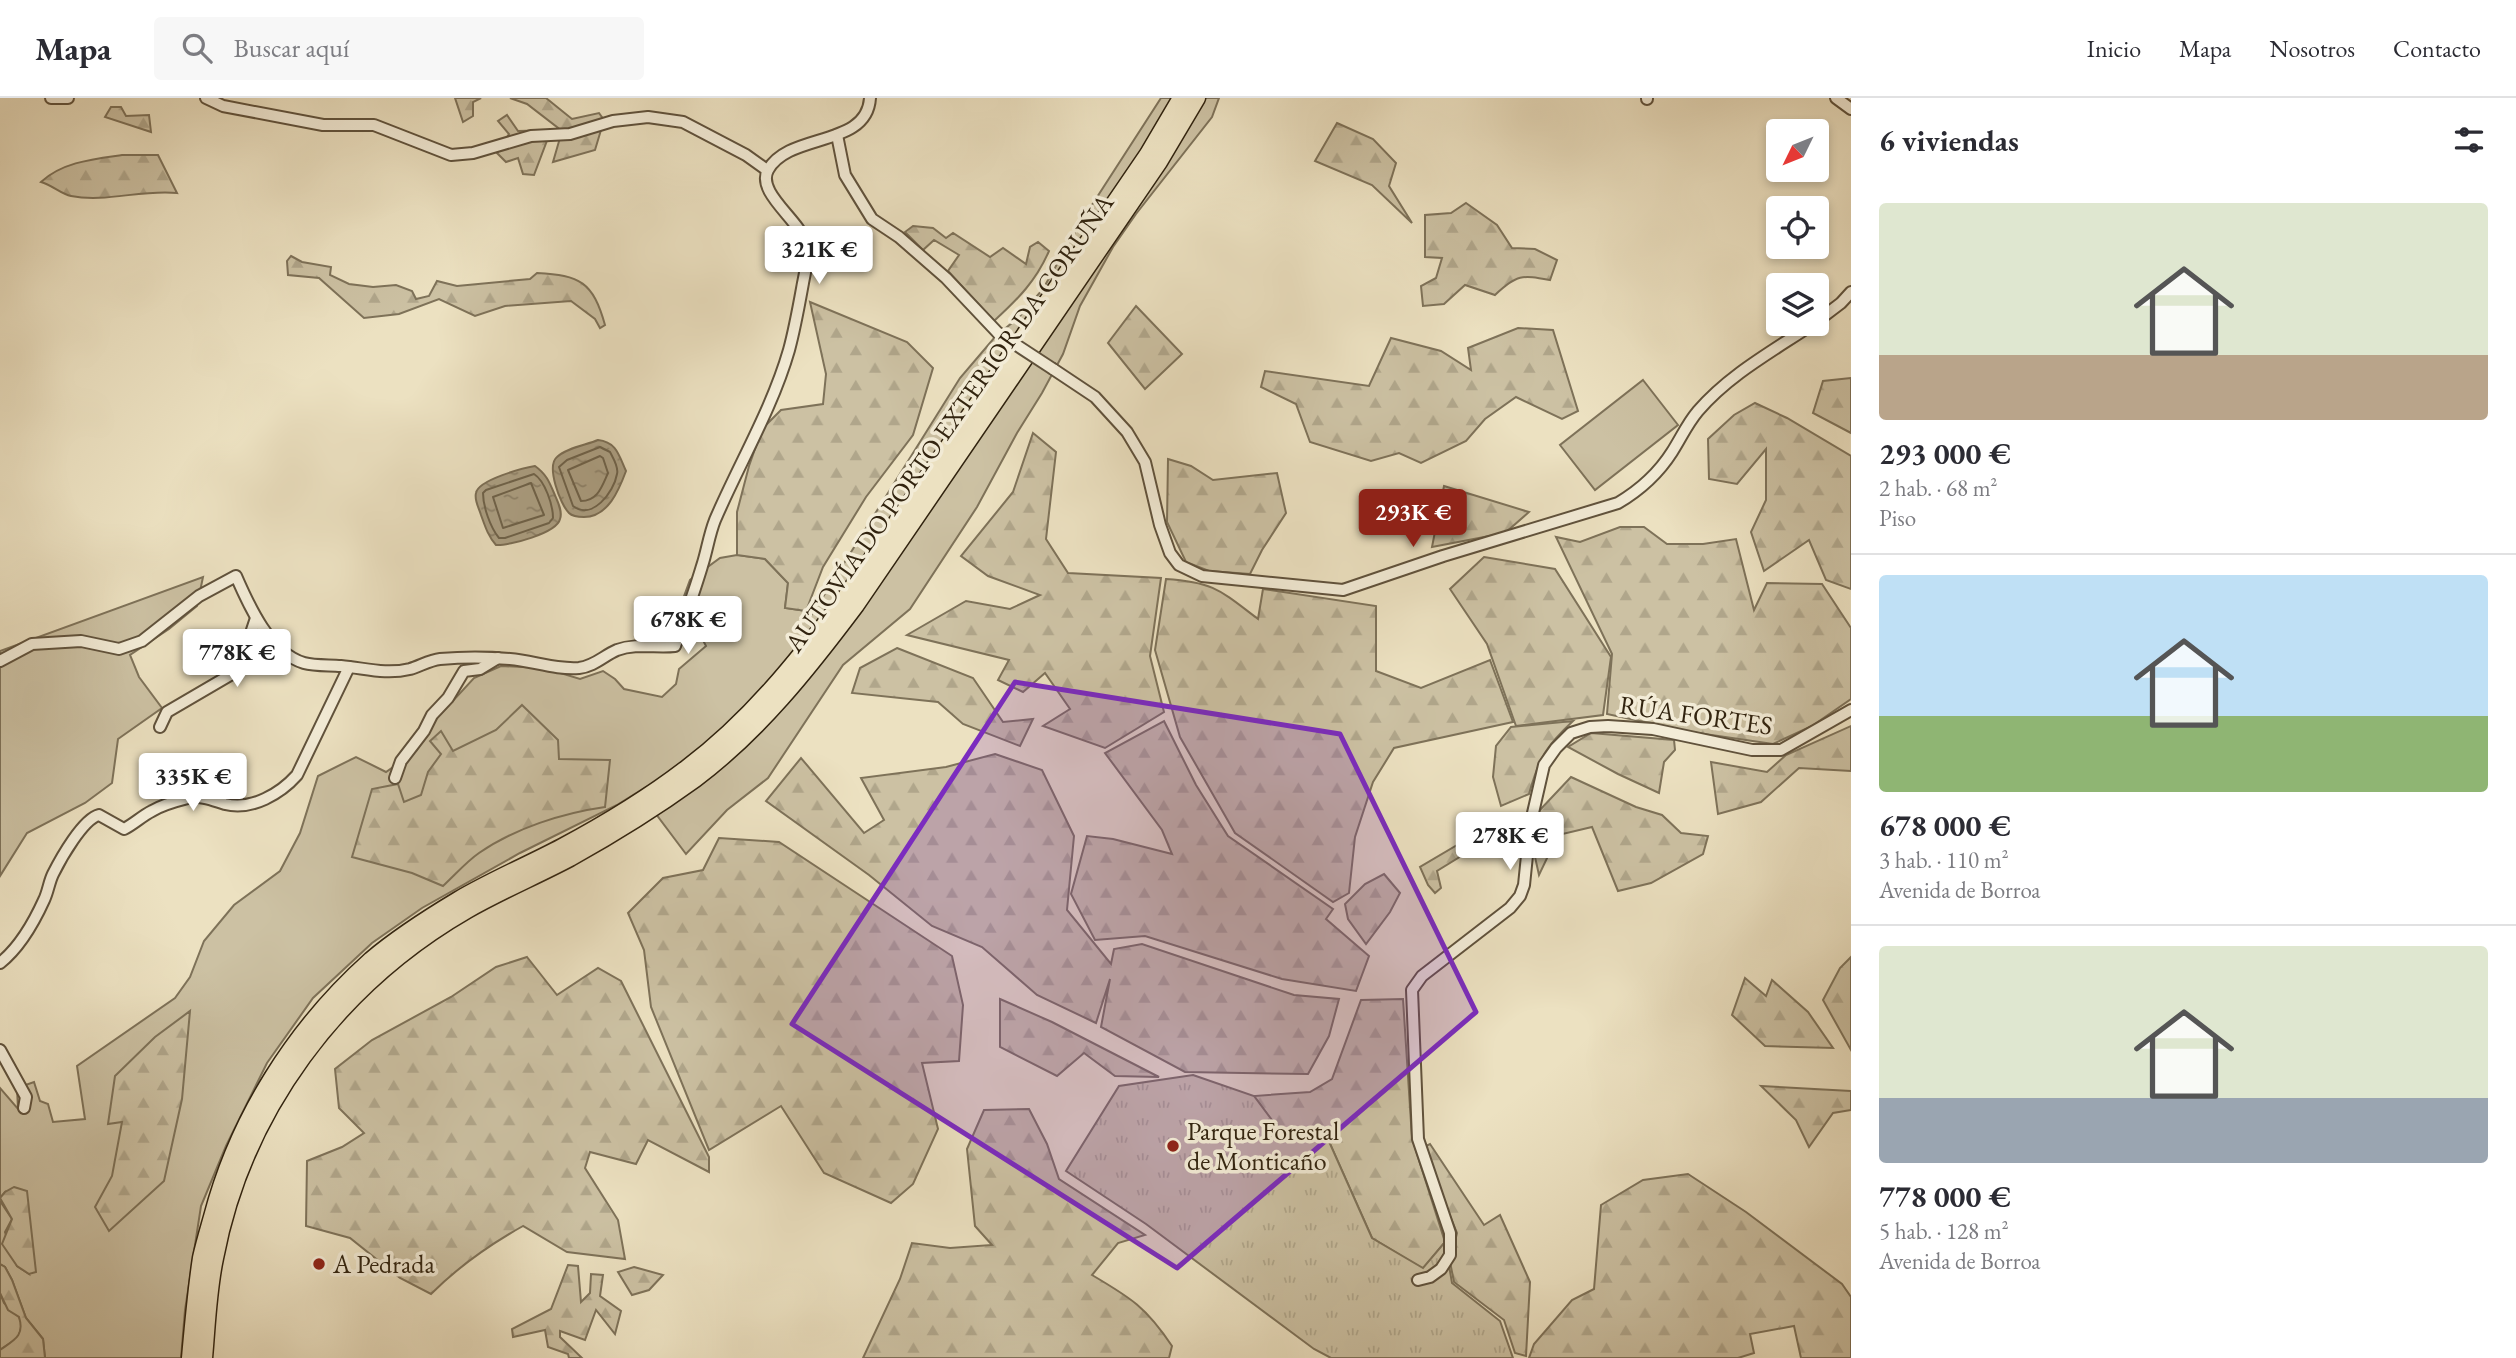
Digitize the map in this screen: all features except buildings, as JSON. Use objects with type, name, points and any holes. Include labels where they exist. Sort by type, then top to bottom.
[{"type":"highway","name":"AUTOVÍA DO PORTO EXTERIOR DA CORUÑA","points":[[190,1358],[201,1256],[219,1192],[245,1125],[277,1068],[323,1010],[371,961],[403,935],[461,899],[563,847],[634,805],[689,767],[757,706],[793,667],[845,598],[1148,154],[1181,98]]},
{"type":"highway","name":"AUTOVÍA DO PORTO EXTERIOR DA CORUÑA","points":[[204,1358],[215,1259],[231,1196],[257,1131],[288,1075],[333,1019],[380,970],[411,946],[467,910],[569,858],[642,816],[697,777],[767,716],[804,675],[856,606],[1159,162],[1197,98]]},
{"type":"street","points":[[51,98],[68,98]]},
{"type":"street","points":[[206,98],[223,106],[323,125],[374,125],[451,155],[473,153],[531,136],[570,134],[613,121],[648,117],[683,122],[746,155],[767,170]]},
{"type":"street","points":[[0,661],[32,644],[81,641],[119,649],[142,641],[199,596],[236,576],[257,618],[283,651],[303,663],[382,673],[410,668],[436,659],[498,658],[579,668],[596,664],[616,650],[641,645],[658,648],[675,646],[714,523],[789,351],[804,281],[808,254],[804,238],[785,210],[769,194],[767,170],[779,158],[794,150],[852,128],[862,121],[869,108],[870,98]]},
{"type":"street","points":[[1836,98],[1851,110]]},
{"type":"street","points":[[836,135],[845,175],[872,219],[899,237],[946,278],[998,332],[1095,397],[1127,432],[1145,462],[1160,525],[1170,553],[1179,565],[1202,576],[1343,590],[1443,556],[1618,503],[1632,495],[1662,466],[1695,415],[1712,396],[1751,363],[1794,336]]},
{"type":"street","points":[[1829,312],[1851,292]]},
{"type":"street","points":[[160,727],[167,712],[232,674],[251,655],[251,633],[257,618]]},
{"type":"street","points":[[395,778],[401,761],[424,731],[432,715],[448,698],[464,671],[480,669],[498,658]]},
{"type":"street","points":[[0,962],[12,951],[33,920],[45,898],[52,876],[86,822],[99,815],[124,829],[156,808],[189,798],[204,797],[229,805],[241,805],[270,797],[284,789],[298,775],[349,667]]},
{"type":"street","name":"RÚA FORTES","points":[[1418,1280],[1430,1278],[1441,1269],[1450,1255],[1450,1233],[1418,1139],[1412,990],[1422,976],[1510,908],[1520,896],[1528,863],[1530,826],[1544,765],[1556,748],[1572,733],[1590,727],[1608,726],[1653,729],[1752,750],[1781,750],[1851,710]]},
{"type":"street","points":[[0,1050],[26,1097],[24,1108]]},
{"type":"highlighted area","points":[[1015,682],[1340,734],[1476,1012],[1177,1268],[792,1024]]},
{"type":"green space","points":[[455,98],[481,98],[473,102],[473,116],[463,122]]},
{"type":"green space","points":[[510,98],[546,98],[572,119],[599,113],[604,120],[595,150],[553,162],[562,131],[527,104]]},
{"type":"green space","points":[[1161,98],[1219,98],[1212,117],[1113,247],[1080,306],[1063,354],[1042,393],[977,507],[910,609],[843,665],[768,778],[727,810],[686,854],[656,814],[646,787],[422,908],[372,943],[313,998],[267,1063],[226,1146],[201,1206],[185,1310],[181,1358],[45,1358],[43,1339],[26,1318],[12,1280],[5,1267],[0,1264],[0,1201],[12,1219],[5,1232],[17,1266],[29,1274],[5,1192],[0,1198],[0,1088],[18,1109],[17,1088],[34,1082],[40,1101],[48,1104],[53,1122],[85,1119],[77,1066],[175,998],[190,977],[204,941],[234,905],[280,871],[300,833],[318,776],[356,757],[386,772],[416,751],[437,718],[474,678],[501,666],[544,668],[580,679],[603,671],[624,689],[662,697],[676,684],[679,669],[706,646],[695,625],[679,610],[690,580],[720,558],[737,555],[765,559],[788,583],[785,608],[806,611],[811,616],[960,378],[995,337],[1019,317],[1043,289],[1079,225]]},
{"type":"green space","points":[[111,107],[121,107],[126,116],[149,115],[151,132],[105,117]]},
{"type":"green space","points":[[507,115],[518,131],[551,130],[534,175],[523,174],[518,158],[506,162],[497,153],[509,134],[498,121]]},
{"type":"green space","points":[[1337,123],[1373,139],[1396,163],[1389,186],[1412,223],[1372,185],[1315,161]]},
{"type":"green space","points":[[122,155],[158,155],[177,193],[84,198],[67,195],[41,182],[68,166]]},
{"type":"green space","points":[[1466,203],[1497,225],[1512,248],[1535,249],[1557,260],[1550,280],[1520,278],[1495,295],[1465,285],[1444,304],[1423,306],[1421,286],[1436,278],[1442,258],[1425,257],[1425,215],[1451,213]]},
{"type":"green space","points":[[913,226],[933,228],[946,238],[953,233],[990,257],[1003,248],[1026,264],[1030,247],[1038,242],[1049,251],[1026,289],[994,321],[948,271],[959,255],[934,240],[923,250],[905,232]]},
{"type":"green space","points":[[291,256],[302,262],[331,267],[330,275],[349,284],[373,287],[396,285],[412,291],[416,299],[429,296],[437,281],[457,286],[530,279],[537,273],[564,276],[590,290],[605,325],[600,328],[595,319],[571,301],[505,306],[475,316],[439,299],[399,314],[364,318],[319,278],[288,275],[287,261]]},
{"type":"green space","points":[[810,302],[907,342],[933,368],[913,435],[866,497],[823,567],[806,611],[785,608],[788,583],[765,559],[737,555],[737,512],[762,429],[781,410],[823,404],[826,374]]},
{"type":"green space","points":[[1136,306],[1182,354],[1145,389],[1108,343]]},
{"type":"green space","points":[[1518,328],[1553,330],[1578,411],[1562,419],[1516,397],[1485,419],[1466,441],[1421,463],[1399,453],[1371,461],[1310,442],[1296,404],[1261,387],[1265,371],[1369,386],[1391,338],[1441,351],[1471,370],[1468,348]]},
{"type":"green space","points":[[1851,378],[1851,433],[1813,413],[1823,381]]},
{"type":"green space","points":[[1643,380],[1678,425],[1595,490],[1560,445]]},
{"type":"green space","points":[[1755,403],[1787,418],[1851,456],[1851,589],[1826,580],[1809,540],[1764,571],[1751,532],[1766,500],[1766,449],[1737,484],[1709,479],[1708,439],[1734,415]]},
{"type":"green space","points":[[1033,433],[1056,452],[1046,539],[1068,573],[1161,578],[1150,656],[1164,712],[1105,748],[1043,726],[1070,709],[1045,673],[1023,692],[998,680],[1009,660],[907,635],[966,601],[1010,609],[1040,595],[988,576],[961,556],[1013,492]]},
{"type":"green space","points":[[1168,459],[1191,466],[1213,480],[1277,473],[1286,513],[1250,574],[1209,571],[1186,562],[1167,522]]},
{"type":"green space","points":[[1444,486],[1529,512],[1505,533],[1432,547]]},
{"type":"green space","points":[[1620,527],[1644,527],[1667,544],[1703,544],[1736,539],[1754,610],[1767,583],[1822,584],[1851,628],[1851,699],[1812,726],[1773,744],[1691,732],[1607,714],[1612,654],[1556,537],[1580,542]]},
{"type":"green space","points":[[1484,557],[1555,569],[1611,657],[1603,715],[1516,726],[1487,644],[1450,589]]},
{"type":"green space","points":[[203,577],[197,606],[130,655],[139,677],[162,708],[118,739],[112,783],[85,803],[27,833],[0,876],[0,651]]},
{"type":"green space","points":[[1166,579],[1182,580],[1216,590],[1258,619],[1263,589],[1376,606],[1376,671],[1421,688],[1490,660],[1513,722],[1394,748],[1373,782],[1355,837],[1349,893],[1333,902],[1235,833],[1180,737],[1155,650]]},
{"type":"green space","points":[[897,648],[973,678],[1003,722],[1033,719],[1020,746],[963,724],[938,702],[852,693],[860,668]]},
{"type":"green space","points":[[522,705],[558,740],[559,759],[610,760],[605,807],[556,818],[508,836],[474,857],[443,886],[412,873],[352,857],[372,789],[398,784],[404,802],[421,795],[428,772],[441,754],[430,741],[441,731],[453,751],[496,730]]},
{"type":"green space","points":[[1164,721],[1196,785],[1228,836],[1333,909],[1326,919],[1369,956],[1356,991],[1282,979],[1145,936],[1095,940],[1071,894],[1087,836],[1113,839],[1172,854],[1162,830],[1105,753]]},
{"type":"green space","points":[[1573,721],[1545,753],[1529,794],[1501,806],[1493,777],[1496,746],[1511,727]]},
{"type":"green space","points":[[1851,726],[1851,771],[1799,768],[1761,802],[1718,814],[1711,762],[1767,772],[1786,755]]},
{"type":"green space","points":[[1591,733],[1674,740],[1675,750],[1664,762],[1659,793],[1568,747]]},
{"type":"green space","points":[[995,754],[1042,770],[1074,836],[1067,910],[1111,964],[1114,949],[1142,944],[1294,995],[1339,999],[1329,1036],[1308,1074],[1185,1072],[1101,1027],[1110,979],[1096,1023],[1037,995],[982,947],[932,926],[869,875],[766,801],[801,758],[864,833],[884,820],[861,778],[946,767]]},
{"type":"green space","points":[[1571,777],[1636,807],[1662,815],[1681,833],[1708,836],[1703,854],[1651,883],[1618,891],[1592,827],[1558,835],[1539,875],[1533,848],[1538,812]]},
{"type":"green space","points":[[1491,825],[1497,834],[1437,871],[1441,888],[1435,893],[1420,867]]},
{"type":"green space","points":[[719,838],[779,842],[952,956],[963,1005],[959,1061],[922,1063],[938,1129],[913,1184],[891,1203],[824,1173],[781,1106],[709,1150],[651,1007],[644,950],[628,913],[663,878],[703,870]]},
{"type":"green space","points":[[1384,874],[1400,893],[1390,912],[1366,944],[1348,919],[1345,904],[1365,884]]},
{"type":"green space","points":[[527,957],[557,995],[598,968],[621,981],[709,1157],[709,1172],[648,1140],[636,1164],[590,1152],[585,1168],[618,1220],[625,1259],[567,1252],[523,1226],[474,1257],[431,1294],[400,1278],[350,1238],[306,1226],[307,1161],[342,1147],[364,1133],[339,1108],[335,1069],[372,1040],[451,997],[496,967]]},
{"type":"green space","points":[[1851,957],[1851,1050],[1823,1000],[1840,968]]},
{"type":"green space","points":[[1745,978],[1766,996],[1772,980],[1808,1012],[1833,1048],[1765,1046],[1732,1015]]},
{"type":"green space","points":[[1000,999],[1052,1022],[1159,1077],[1115,1076],[1084,1053],[1057,1076],[1000,1047]]},
{"type":"green space","points":[[1403,999],[1412,1138],[1445,1242],[1423,1269],[1372,1238],[1323,1128],[1307,1129],[1286,1140],[1254,1096],[1310,1092],[1332,1079],[1361,1000]]},
{"type":"green space","points":[[190,1011],[182,1099],[164,1181],[109,1231],[95,1207],[112,1176],[122,1122],[108,1124],[115,1076],[155,1037]]},
{"type":"green space","points":[[1193,1075],[1254,1096],[1286,1139],[1307,1129],[1323,1128],[1372,1238],[1423,1268],[1445,1242],[1452,1283],[1500,1321],[1513,1358],[1331,1358],[1314,1349],[1146,1224],[1066,1171],[1119,1086]]},
{"type":"green space","points":[[1761,1086],[1851,1091],[1851,1110],[1833,1113],[1809,1147],[1796,1120]]},
{"type":"green space","points":[[1029,1109],[1047,1144],[1059,1179],[1145,1235],[1118,1243],[1092,1275],[1128,1297],[1146,1312],[1172,1346],[1169,1358],[863,1358],[900,1279],[912,1243],[950,1248],[992,1245],[975,1226],[967,1149],[984,1110]]},
{"type":"green space","points":[[1430,1144],[1484,1225],[1500,1215],[1530,1282],[1526,1356],[1515,1353],[1504,1320],[1454,1282],[1450,1262],[1457,1233],[1422,1148]]},
{"type":"green space","points":[[1688,1174],[1746,1212],[1842,1284],[1851,1297],[1851,1358],[1801,1358],[1794,1326],[1750,1334],[1754,1353],[1738,1358],[1529,1358],[1534,1344],[1572,1300],[1594,1289],[1601,1205],[1643,1180]]},
{"type":"green space","points":[[14,1187],[27,1191],[36,1272],[29,1274],[17,1266],[2,1244],[12,1219],[0,1198]]},
{"type":"green space","points":[[0,1264],[5,1267],[12,1280],[26,1318],[43,1339],[45,1358],[0,1358],[0,1350],[17,1337],[21,1329],[19,1317],[8,1310],[0,1293]]},
{"type":"green space","points":[[568,1265],[578,1266],[581,1302],[590,1293],[591,1274],[603,1275],[600,1296],[621,1311],[615,1334],[596,1310],[585,1340],[560,1331],[560,1337],[582,1358],[569,1358],[568,1354],[548,1347],[545,1330],[513,1337],[512,1329],[551,1309]]},
{"type":"green space","points":[[634,1267],[663,1275],[649,1290],[632,1295],[618,1272]]},
{"type":"green space","points":[[0,1293],[4,1303],[19,1317],[22,1325],[18,1338],[0,1350]]},
{"type":"water","points":[[598,440],[613,447],[626,471],[616,494],[606,507],[592,516],[574,516],[565,508],[558,494],[554,462],[566,451]]},
{"type":"water","points":[[535,466],[545,475],[550,485],[559,506],[560,519],[542,534],[496,545],[485,527],[476,493],[492,479]]},
{"type":"place","name":"Parque Forestal de Monticaño","points":[[1173,1146]]},
{"type":"place","name":"A Pedrada","points":[[319,1264]]}]
